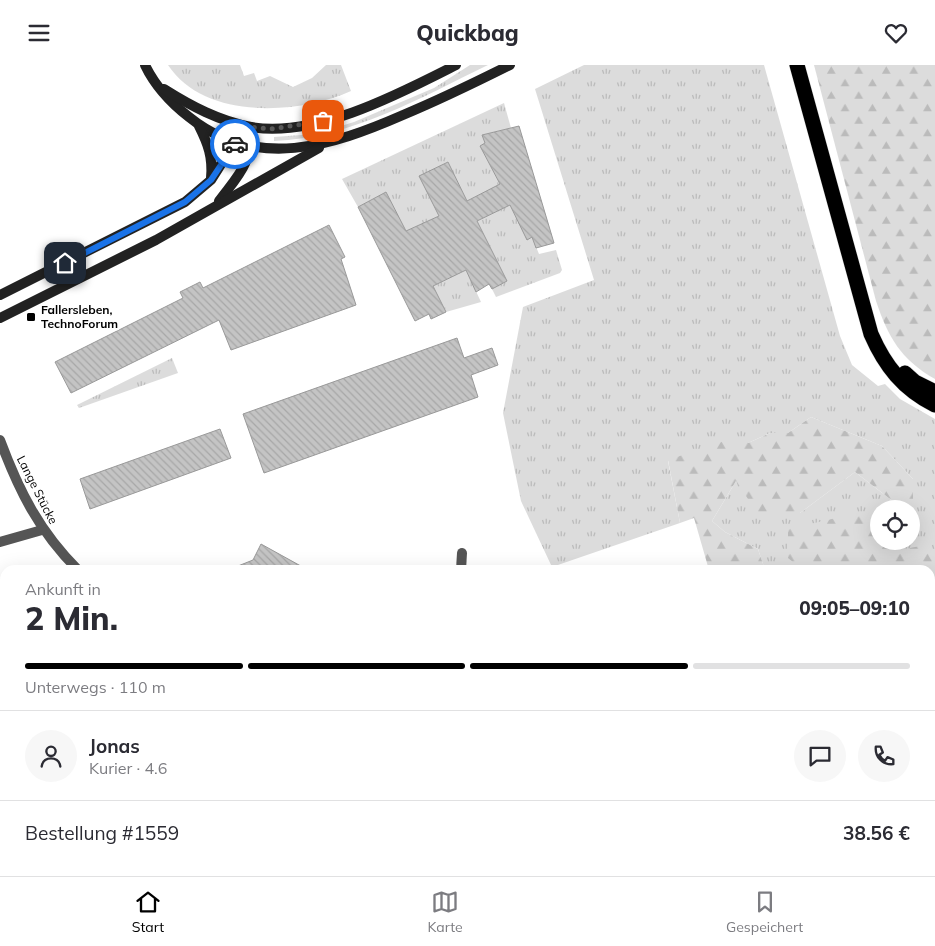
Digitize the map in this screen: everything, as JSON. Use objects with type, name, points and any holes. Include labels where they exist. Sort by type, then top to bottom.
[{"type":"highway","points":[[797,65],[866,319],[889,369],[920,398],[935,405]]},
{"type":"highway","points":[[878,348],[915,382],[935,392]]},
{"type":"street","points":[[145,65],[172,104],[198,125],[235,142],[269,149],[298,149],[347,138],[428,105],[510,65]]},
{"type":"street","points":[[159,86],[202,112],[250,127],[271,129],[323,121],[388,99],[456,65]]},
{"type":"street","points":[[198,125],[210,148],[213,164],[211,180]]},
{"type":"street","points":[[0,295],[185,202],[211,180],[235,142],[250,127]]},
{"type":"street","points":[[215,205],[246,164],[251,146],[250,127]]},
{"type":"street","points":[[0,318],[156,240],[215,205],[328,143]]},
{"type":"street","name":"Lange Stücke","points":[[0,439],[16,479],[42,530],[74,565]]},
{"type":"street","points":[[0,542],[42,530]]},
{"type":"street","points":[[461,565],[462,553]]},
{"type":"green space","points":[[168,65],[240,65],[244,76],[254,73],[257,81],[270,76],[293,87],[312,78],[326,65],[341,65],[351,91],[305,105],[253,108],[228,104],[204,96],[184,83]]},
{"type":"green space","points":[[470,65],[488,65],[411,103],[358,124],[330,133],[274,141],[274,137],[315,134],[354,122],[434,88]]},
{"type":"green space","points":[[584,65],[764,65],[840,336],[852,365],[878,386],[885,384],[900,399],[935,419],[935,565],[763,565],[758,549],[725,532],[712,521],[736,481],[800,513],[855,472],[891,500],[870,500],[870,550],[920,550],[920,500],[912,500],[913,479],[882,446],[811,417],[788,433],[770,433],[748,443],[668,461],[680,523],[558,565],[551,565],[521,501],[503,413],[523,307],[594,280],[535,89]]},
{"type":"green space","points":[[814,65],[935,65],[935,379],[913,364],[897,346],[881,314]]},
{"type":"green space","points":[[504,103],[511,128],[482,135],[485,143],[480,146],[500,184],[467,201],[448,162],[420,176],[439,216],[406,231],[386,192],[358,207],[342,179]]},
{"type":"green space","points":[[510,205],[527,239],[532,237],[539,254],[556,250],[562,270],[560,273],[496,297],[492,289],[507,281],[477,221]]},
{"type":"green space","points":[[466,270],[481,302],[446,312],[433,286]]},
{"type":"green space","points":[[172,358],[178,373],[79,408],[77,405]]},
{"type":"green space","points":[[811,417],[882,446],[913,479],[913,500],[891,500],[855,472],[800,513],[758,514],[736,481],[712,521],[725,532],[758,549],[763,565],[708,565],[694,518],[680,523],[668,460],[736,437],[748,443],[770,433],[788,433]]},
{"type":"green space","points":[[867,511],[870,514],[870,550],[920,550],[920,546],[925,545],[935,556],[935,565],[797,565],[788,558],[788,529]]},
{"type":"building","points":[[519,126],[554,243],[536,248],[532,237],[527,240],[510,205],[477,221],[507,281],[492,289],[489,284],[476,292],[466,270],[433,286],[446,312],[431,319],[429,314],[415,321],[358,207],[386,192],[406,231],[439,216],[419,176],[448,162],[467,201],[500,184],[480,146],[485,143],[482,135]]},
{"type":"building","points":[[329,225],[345,257],[341,259],[356,305],[231,350],[219,320],[71,393],[55,362],[183,298],[180,292],[200,282],[203,288]]},
{"type":"building","points":[[457,338],[464,358],[492,348],[498,365],[471,375],[478,397],[264,473],[243,414]]},
{"type":"building","points":[[220,429],[231,458],[90,509],[80,479]]},
{"type":"building","points":[[261,544],[299,565],[240,565],[253,560]]},
{"type":"way so far","points":[[235,144],[250,127],[271,129],[323,121]]},
{"type":"place","name":"Fallersleben, TechnoForum","points":[[31,317]]},
{"type":"route","points":[[65,263],[185,202],[211,180],[235,144]]}]
